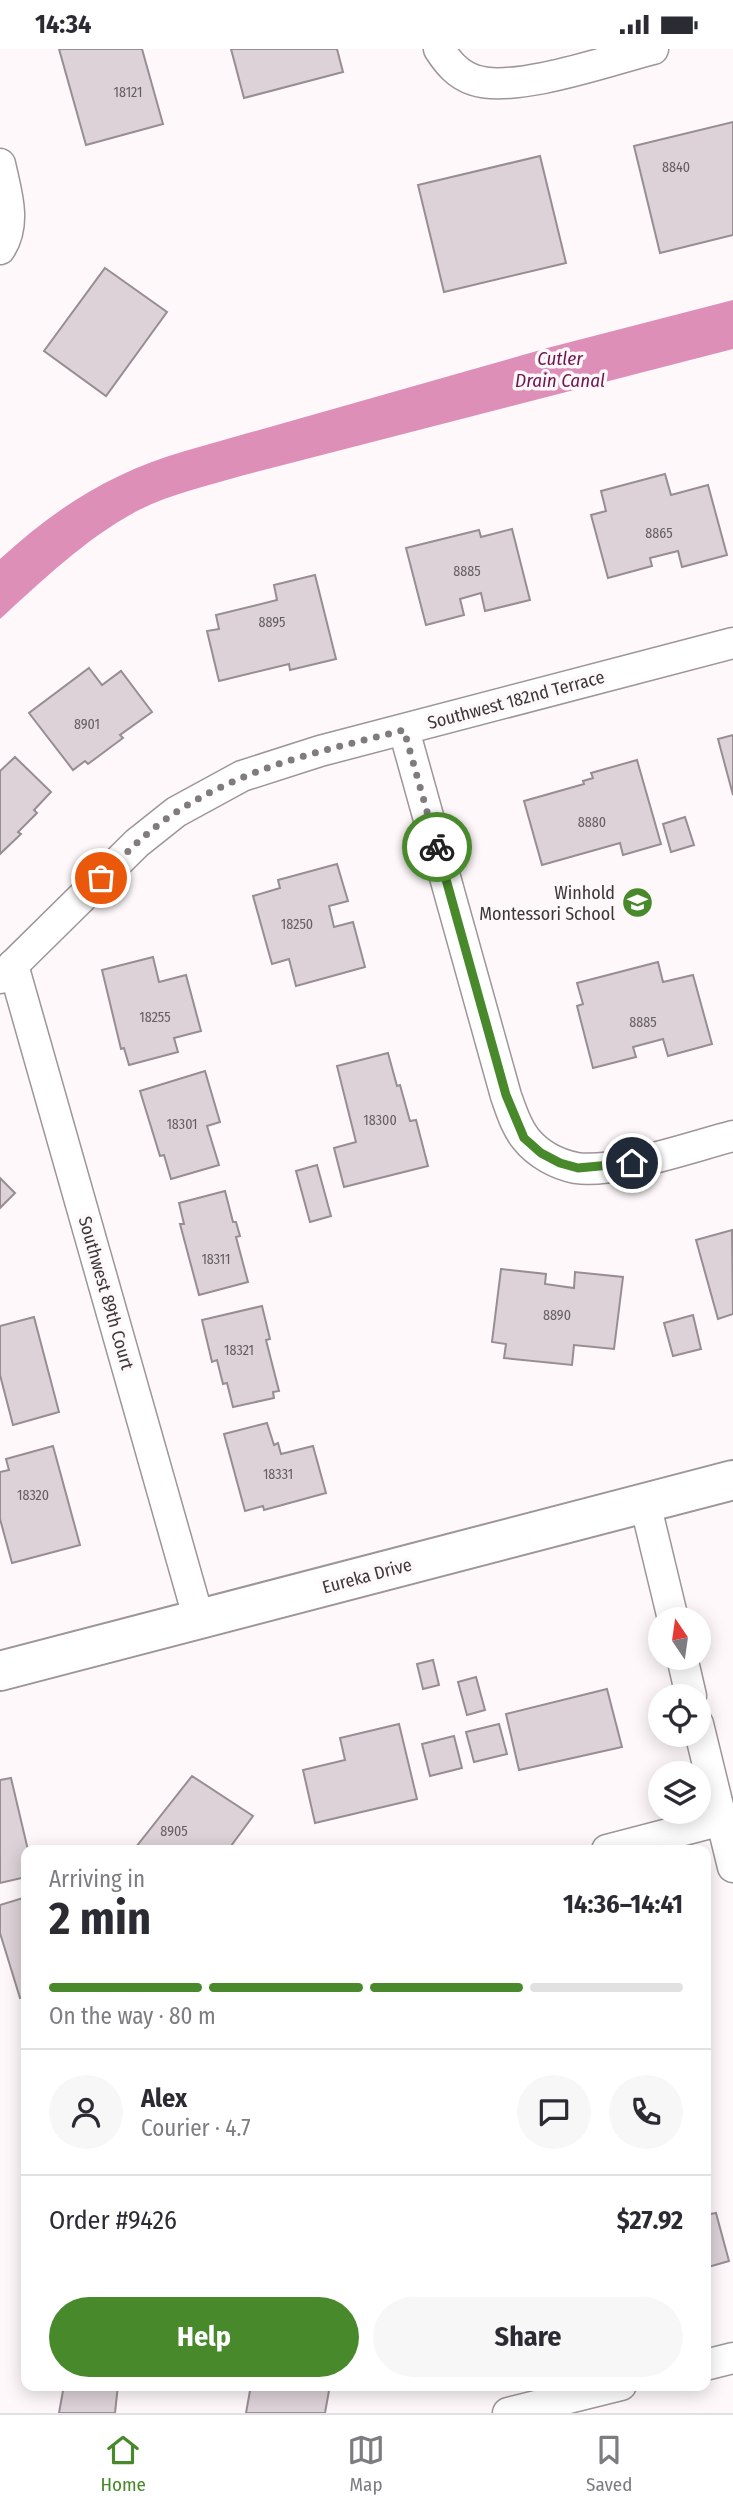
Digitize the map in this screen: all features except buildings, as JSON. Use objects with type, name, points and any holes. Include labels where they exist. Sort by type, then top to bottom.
[{"type":"main road","name":"Eureka Drive","points":[[0,1671],[733,1480]]},
{"type":"street","points":[[439,49],[459,73],[475,81],[516,83],[653,49]]},
{"type":"street","points":[[0,164],[10,214],[8,234],[1,248]]},
{"type":"street","name":"Southwest 182nd Terrace","points":[[7,972],[137,843],[176,812],[242,776],[310,754],[733,643]]},
{"type":"street","points":[[404,730],[509,1106],[524,1138],[541,1153],[560,1163],[578,1168],[622,1164],[733,1136]]},
{"type":"street","name":"Southwest 89th Court","points":[[7,972],[198,1620]]},
{"type":"street","points":[[645,1503],[670,1607]]},
{"type":"street","points":[[704,1747],[733,1867]]},
{"type":"street","points":[[626,1845],[722,1820]]},
{"type":"street","points":[[711,2364],[733,2358]]},
{"type":"street","points":[[508,2413],[597,2391]]},
{"type":"water","name":"Cutler Drain Canal","points":[[733,300],[733,349],[237,477],[160,501],[135,512],[98,535],[64,561],[0,619],[0,559],[64,508],[132,470],[185,451],[551,347]]},
{"type":"way so far","points":[[101,878],[137,843],[176,812],[242,776],[404,730],[437,847]]},
{"type":"place","name":"Winhold Montessori School","points":[[638,903]]},
{"type":"route","points":[[437,847],[506,1095],[524,1138],[541,1153],[560,1163],[578,1168],[632,1163]]}]
